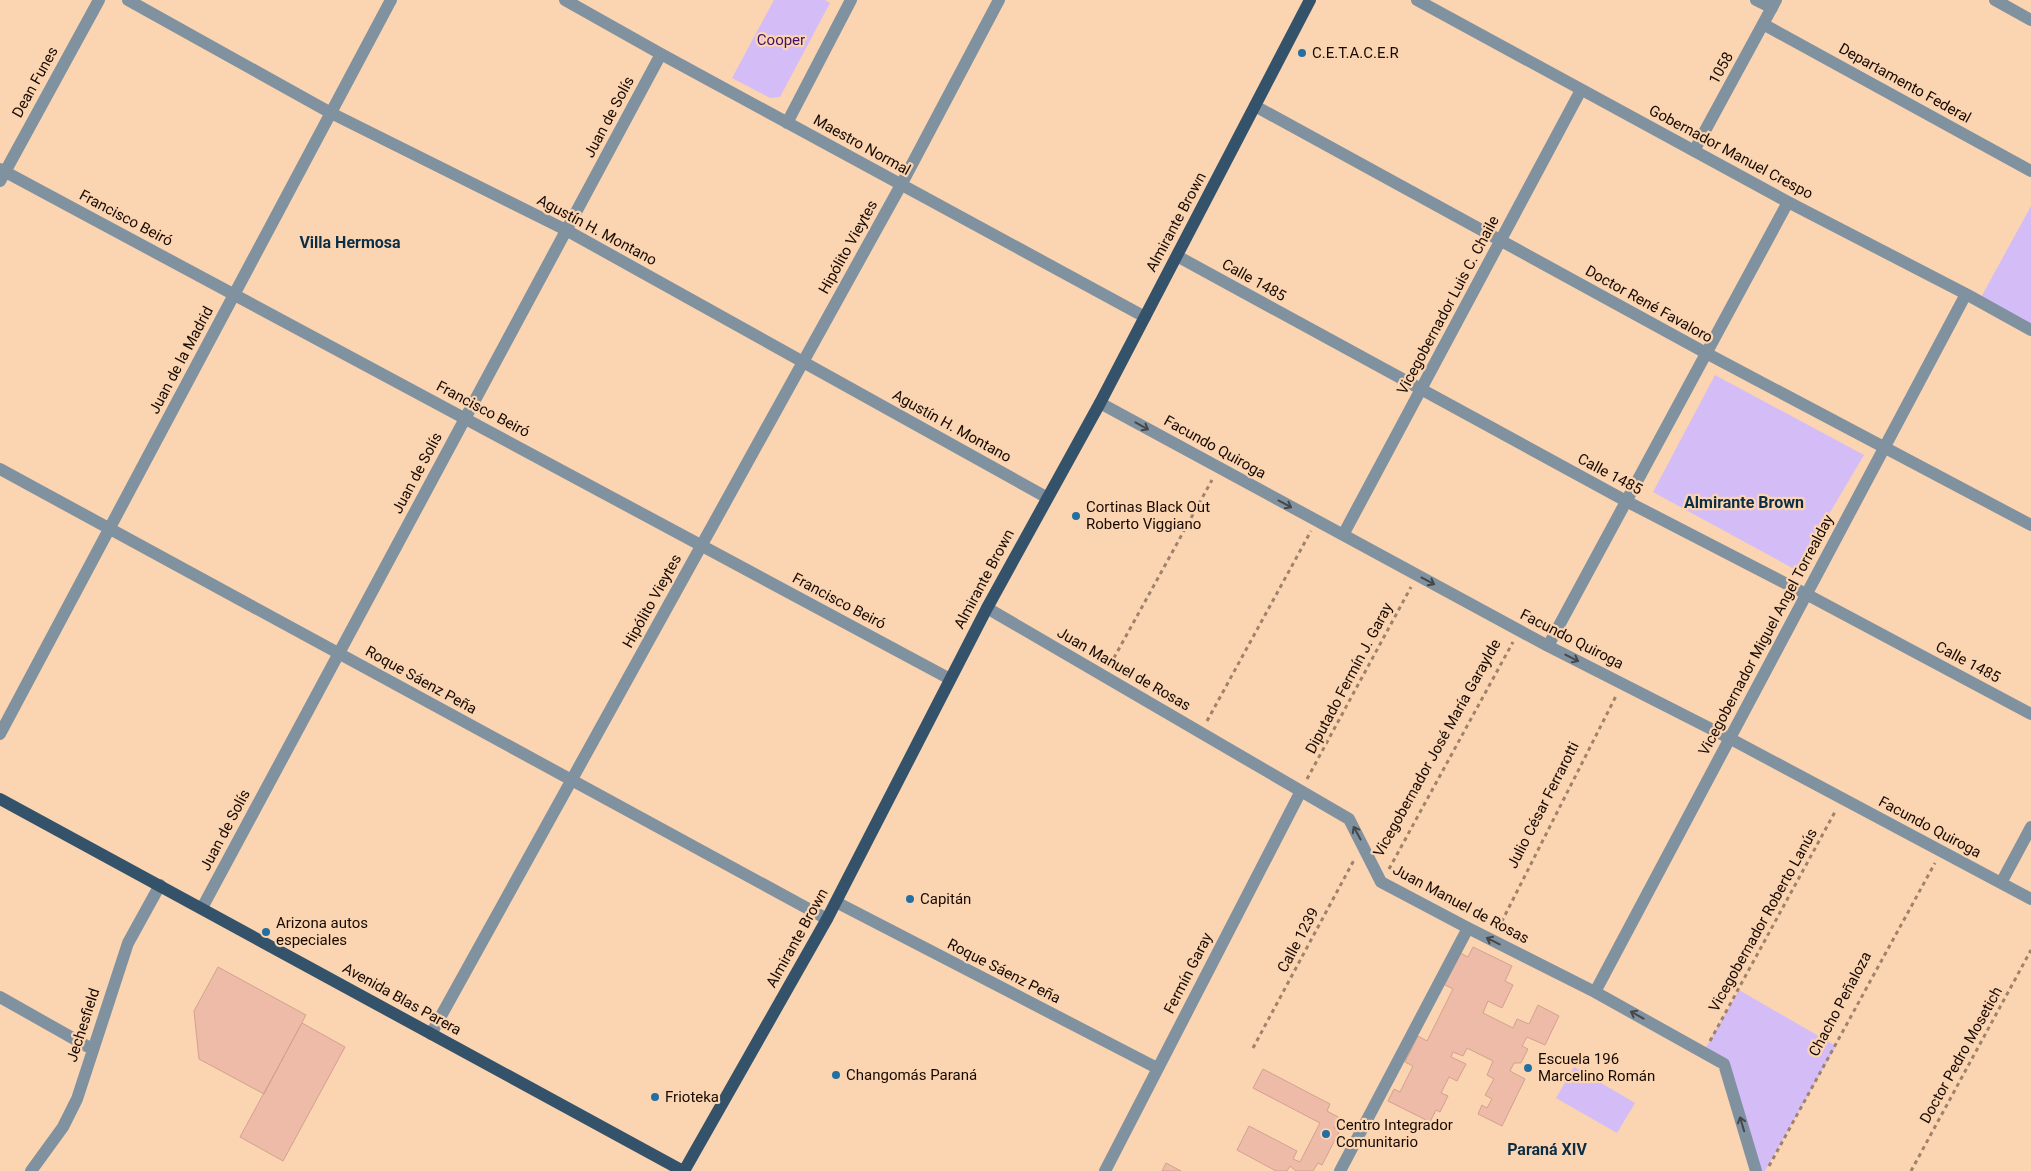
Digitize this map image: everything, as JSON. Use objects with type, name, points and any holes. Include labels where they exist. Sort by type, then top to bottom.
[{"type":"main road","name":"Almirante Brown","points":[[683,1171],[828,919],[987,608],[1046,497],[1100,403],[1310,0]]},
{"type":"main road","name":"Avenida Blas Parera","points":[[0,799],[683,1171]]},
{"type":"street","name":"Dean Funes","points":[[2,174],[99,0]]},
{"type":"street","name":"Agustín H. Montano","points":[[128,0],[331,113],[566,230],[1046,497]]},
{"type":"street","name":"Juan de la Madrid","points":[[0,734],[391,0]]},
{"type":"street","name":"Maestro Normal","points":[[565,0],[1145,317]]},
{"type":"street","points":[[787,123],[851,0]]},
{"type":"street","name":"Hipólito Vieytes","points":[[431,1034],[901,185],[999,0]]},
{"type":"street","name":"Gobernador Manuel Crespo","points":[[1417,0],[1788,202],[1966,294],[2031,330]]},
{"type":"street","points":[[1756,0],[1774,4]]},
{"type":"street","points":[[2000,1],[2031,20]]},
{"type":"street","name":"1058","points":[[1694,151],[1774,4]]},
{"type":"street","name":"Departamento Federal","points":[[1763,24],[2031,171]]},
{"type":"street","name":"Juan de Solís","points":[[202,908],[661,54]]},
{"type":"street","name":"Vicegobernador Luis C. Chaile","points":[[1343,536],[1581,90]]},
{"type":"street","name":"Doctor René Favaloro","points":[[1255,106],[1706,353],[1885,446],[2031,525]]},
{"type":"street","name":"Francisco Beiró","points":[[2,174],[465,418],[950,679]]},
{"type":"street","points":[[1548,646],[1788,202]]},
{"type":"street","name":"Calle 1485","points":[[1176,256],[1626,501],[2031,714]]},
{"type":"street","name":"Vicegobernador Miguel Angel Torrealday","points":[[1595,992],[1966,294]]},
{"type":"street","name":"Facundo Quiroga","points":[[1100,403],[1548,646],[1729,738],[2031,899]]},
{"type":"street","name":"Roque Sáenz Peña","points":[[0,469],[828,919]]},
{"type":"street","name":"Juan Manuel de Rosas","points":[[987,608],[1349,819],[1382,882],[1595,992],[1704,1051],[1724,1064],[1756,1171]]},
{"type":"street","name":"Fermín Garay","points":[[1105,1171],[1301,791]]},
{"type":"street","points":[[2000,882],[2031,827]]},
{"type":"street","name":"Jechesfield","points":[[31,1171],[63,1127],[77,1100],[128,943],[160,885]]},
{"type":"street","name":"Roque Sáenz Peña","points":[[836,902],[1157,1068]]},
{"type":"street","points":[[1340,1171],[1468,928]]},
{"type":"street","points":[[0,997],[92,1049]]},
{"type":"path","points":[[1104,676],[1218,468]]},
{"type":"path","points":[[1201,732],[1316,521]]},
{"type":"path","name":"Diputado Fermín J. Garay","points":[[1301,791],[1418,575]]},
{"type":"path","name":"Vicegobernador José María Garaylde","points":[[1382,882],[1520,630]]},
{"type":"path","name":"Julio César Ferrarotti","points":[[1492,940],[1622,684]]},
{"type":"path","name":"Vicegobernador Roberto Lanús","points":[[1704,1051],[1842,798]]},
{"type":"path","name":"Calle 1239","points":[[1253,1048],[1363,844]]},
{"type":"path","name":"Chacho Peñaloza","points":[[1766,1171],[1941,851]]},
{"type":"path","name":"Doctor Pedro Mosetich","points":[[1911,1171],[2031,950]]},
{"type":"green space","name":"Cooper","points":[[774,0],[825,0],[830,3],[780,97],[770,98],[732,78]]},
{"type":"green space","points":[[2031,206],[2031,330],[1979,301]]},
{"type":"green space","points":[[1715,375],[1864,455],[1796,570],[1653,492]]},
{"type":"green space","points":[[1739,990],[1836,1046],[1765,1171],[1756,1171],[1724,1064],[1704,1051]]},
{"type":"green space","points":[[1574,1067],[1635,1103],[1617,1133],[1556,1098]]},
{"type":"building","points":[[1473,947],[1512,966],[1505,981],[1513,985],[1502,1008],[1488,1001],[1483,1013],[1513,1028],[1517,1019],[1529,1024],[1538,1005],[1559,1016],[1545,1045],[1527,1037],[1522,1046],[1528,1049],[1521,1063],[1514,1063],[1510,1071],[1525,1079],[1502,1126],[1478,1114],[1482,1105],[1487,1108],[1492,1099],[1485,1095],[1494,1079],[1487,1075],[1493,1061],[1467,1048],[1463,1056],[1453,1052],[1451,1057],[1466,1064],[1457,1081],[1449,1077],[1441,1093],[1448,1096],[1440,1112],[1436,1110],[1430,1122],[1388,1101],[1394,1089],[1400,1092],[1413,1066],[1405,1062],[1418,1036],[1427,1041],[1453,989],[1443,984],[1458,952],[1468,957]]},
{"type":"building","points":[[218,967],[306,1015],[264,1094],[199,1059],[194,1011]]},
{"type":"building","points":[[302,1023],[345,1047],[283,1161],[240,1137]]},
{"type":"building","points":[[1263,1069],[1330,1104],[1327,1111],[1340,1118],[1334,1128],[1340,1130],[1322,1165],[1318,1163],[1313,1171],[1296,1171],[1290,1166],[1287,1171],[1276,1171],[1237,1150],[1249,1126],[1297,1151],[1293,1159],[1300,1162],[1320,1123],[1253,1088]]},
{"type":"building","points":[[1166,1163],[1181,1171],[1162,1171]]},
{"type":"place","name":"C.E.T.A.C.E.R","points":[[1302,53]]},
{"type":"place","name":"Cortinas Black Out Roberto Viggiano","points":[[1076,516]]},
{"type":"place","name":"Capitán","points":[[910,899]]},
{"type":"place","name":"Arizona autos especiales","points":[[266,932]]},
{"type":"place","name":"Escuela 196 Marcelino Román","points":[[1528,1068]]},
{"type":"place","name":"Changomás Paraná","points":[[836,1075]]},
{"type":"place","name":"Frioteka","points":[[655,1097]]},
{"type":"place","name":"Centro Integrador Comunitario","points":[[1326,1134]]},
{"type":"district","name":"Villa Hermosa","points":[[350,242]]},
{"type":"district","name":"Almirante Brown","points":[[1744,502]]},
{"type":"district","name":"Paraná XIV","points":[[1547,1149]]}]
